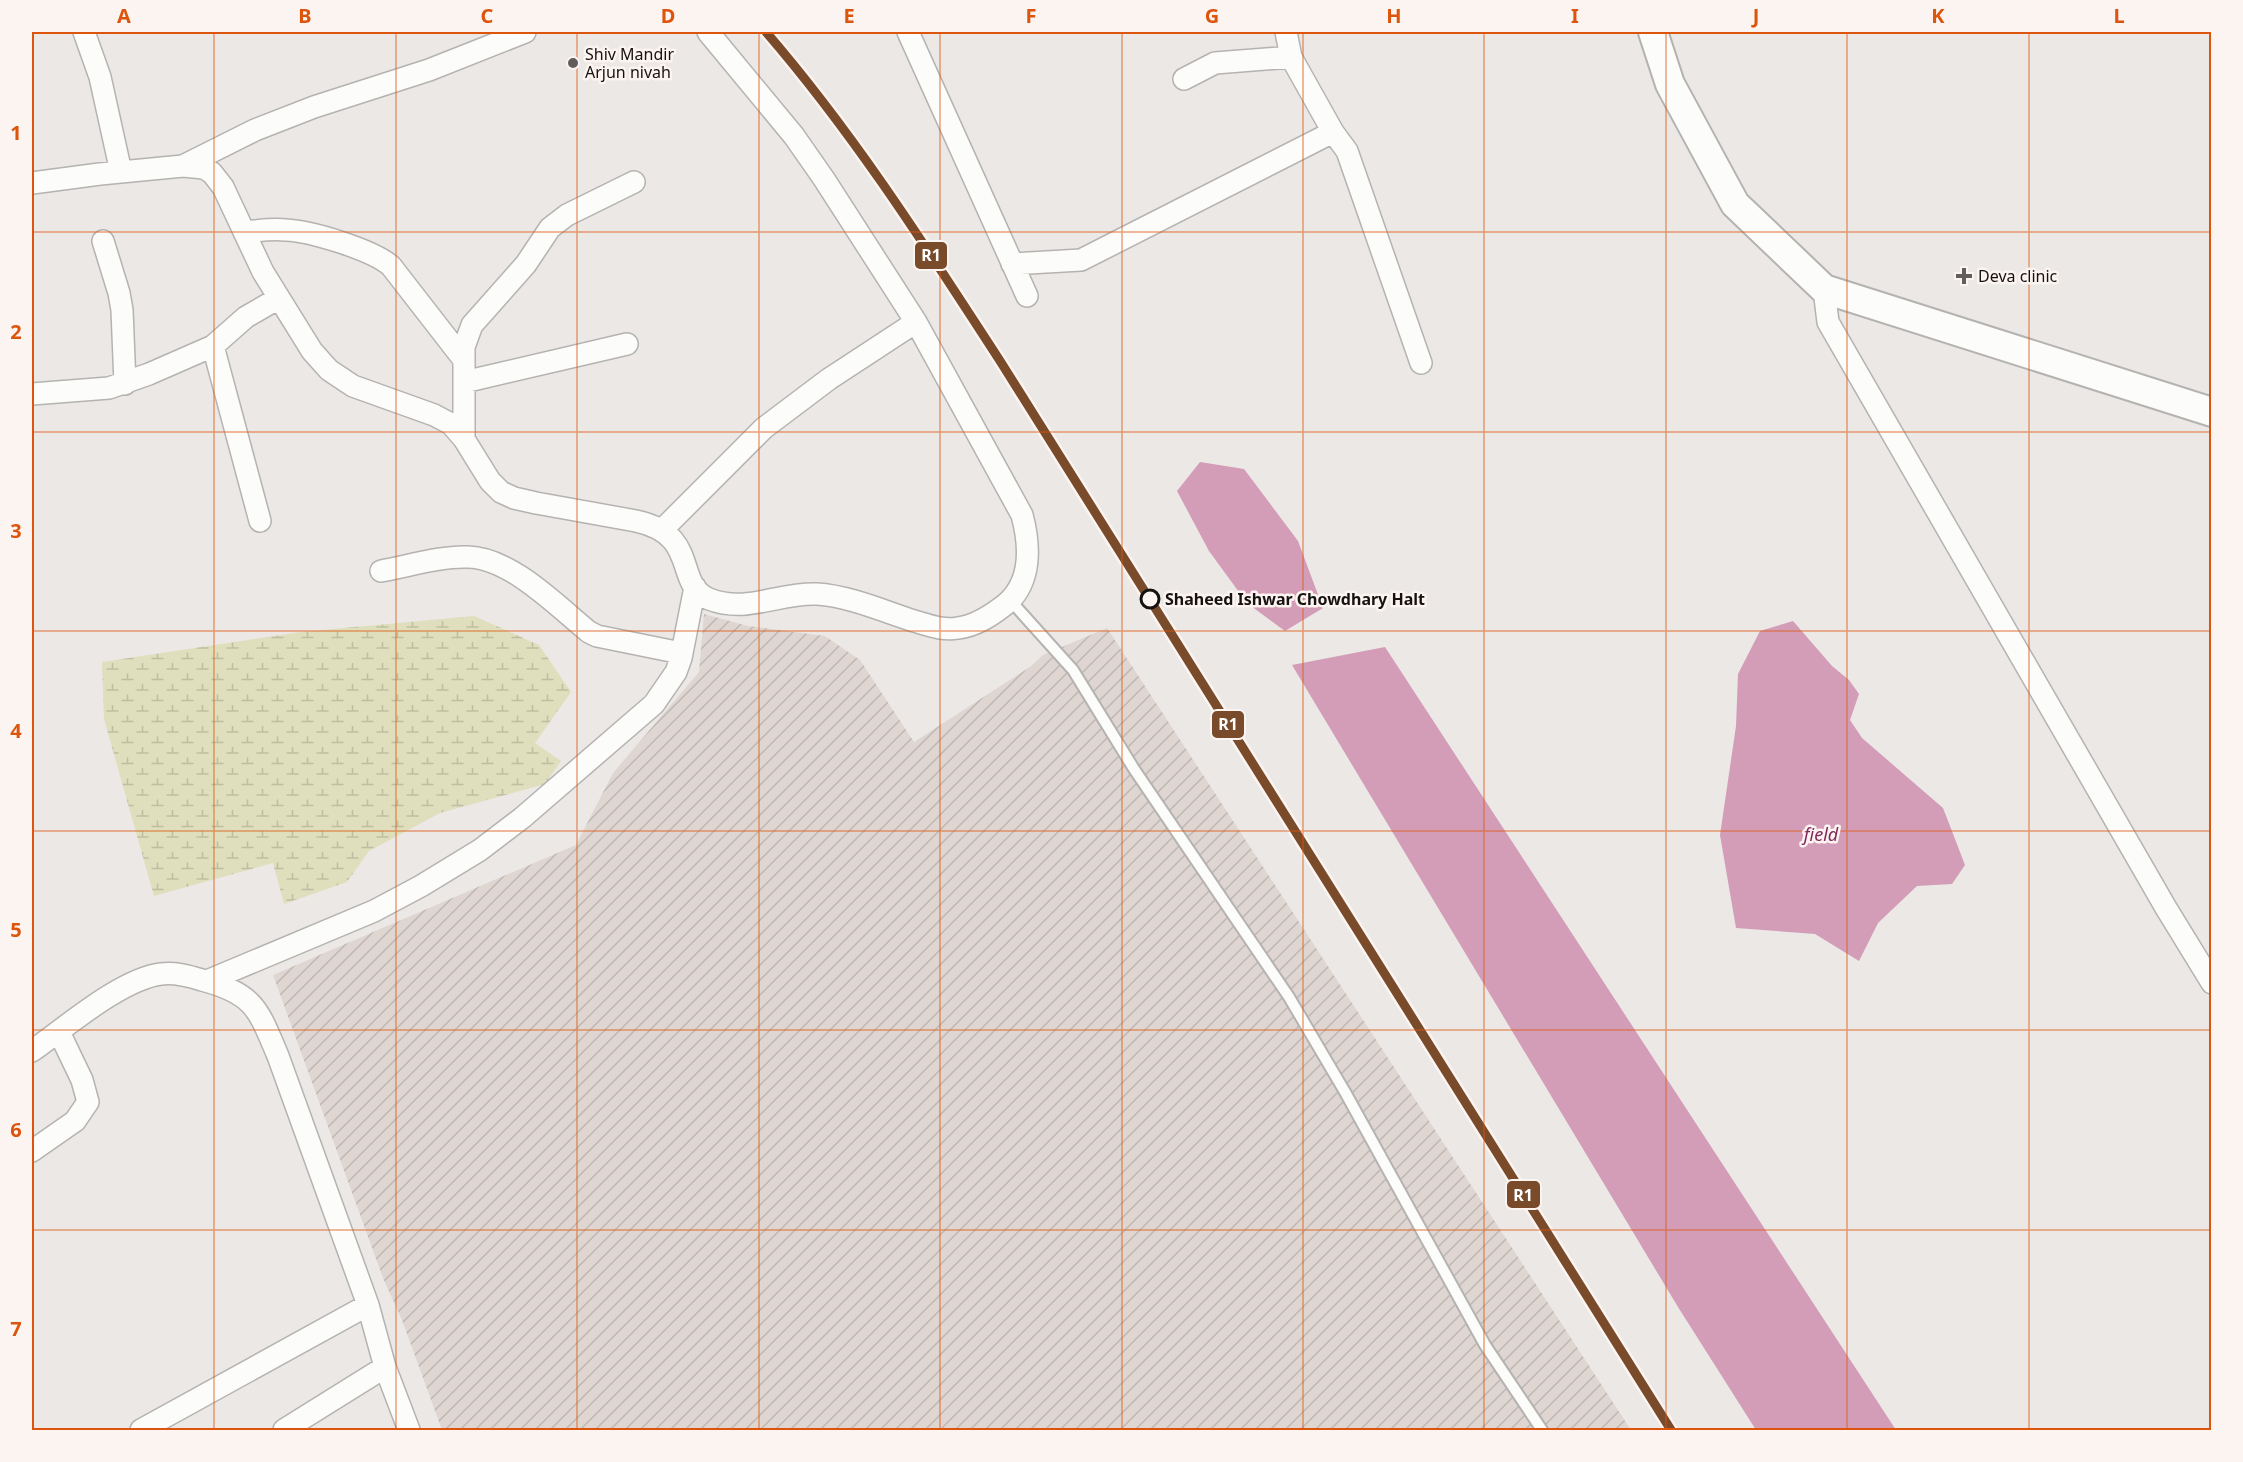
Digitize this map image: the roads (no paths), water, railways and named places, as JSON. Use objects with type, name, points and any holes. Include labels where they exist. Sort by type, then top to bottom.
[{"type":"street","points":[[84,32],[100,77],[121,172]]},
{"type":"street","points":[[183,166],[255,129],[314,107],[429,70],[524,32]]},
{"type":"street","points":[[32,183],[183,166],[204,168],[219,180],[263,272],[312,351],[338,378],[353,386],[444,420],[464,439],[490,481],[501,492],[514,498],[651,525],[662,530],[678,546],[695,587],[707,598],[729,604],[753,604],[806,594],[827,595],[935,627],[956,629],[971,626],[993,614],[1010,600],[1023,583],[1026,567],[1026,532],[1022,515],[916,322],[824,179],[794,136],[708,32]]},
{"type":"street","points":[[908,32],[1027,296]]},
{"type":"street","points":[[1286,32],[1291,57],[1347,151],[1421,363]]},
{"type":"street","points":[[1653,32],[1670,84],[1735,204],[1824,290],[2211,412]]},
{"type":"street","points":[[1184,79],[1215,63],[1291,57]]},
{"type":"street","points":[[1012,264],[1081,260],[1334,132]]},
{"type":"street","points":[[464,439],[464,360],[467,336],[472,325],[526,264],[550,228],[567,215],[634,182]]},
{"type":"street","points":[[244,232],[292,231],[366,250],[383,259],[391,266],[464,360]]},
{"type":"street","points":[[103,241],[122,310],[125,384]]},
{"type":"street","points":[[1824,290],[1828,322],[2211,983]]},
{"type":"street","points":[[32,394],[87,390],[125,384],[213,346],[246,317],[279,298]]},
{"type":"street","points":[[662,530],[772,421],[828,379],[916,322]]},
{"type":"street","points":[[464,382],[627,345]]},
{"type":"street","points":[[213,346],[260,521]]},
{"type":"street","points":[[381,571],[449,558],[470,557],[488,560],[505,567],[525,580],[597,636],[681,653]]},
{"type":"street","points":[[207,981],[374,911],[480,850],[522,818],[654,704],[676,672],[695,587]]},
{"type":"street","points":[[32,1051],[84,1013],[141,980],[161,974],[181,974],[207,981],[237,991],[253,1004],[278,1056],[368,1305],[385,1367],[410,1431]]},
{"type":"street","points":[[32,1151],[75,1121],[88,1102],[82,1080],[59,1032]]},
{"type":"street","points":[[141,1431],[368,1305]]},
{"type":"street","points":[[284,1431],[385,1367]]},
{"type":"lane","points":[[1010,600],[1073,670],[1134,770],[1289,997],[1345,1092],[1485,1345],[1542,1431]]},
{"type":"water","points":[[1200,462],[1244,469],[1298,541],[1323,608],[1285,631],[1247,603],[1209,551],[1177,491]]},
{"type":"water","name":"field","points":[[1793,621],[1832,666],[1849,680],[1859,694],[1850,720],[1862,738],[1943,808],[1965,865],[1952,884],[1917,886],[1878,923],[1859,961],[1815,934],[1736,928],[1720,835],[1736,726],[1738,674],[1760,631]]},
{"type":"water","points":[[1385,647],[1896,1430],[1756,1430],[1678,1307],[1292,665]]},
{"type":"place","name":"Shiv Mandir Arjun nivah","points":[[573,63]]},
{"type":"place","name":"Deva clinic","points":[[1964,276]]},
{"type":"place","name":"Shaheed Ishwar Chowdhary Halt","points":[[1150,599]]}]
